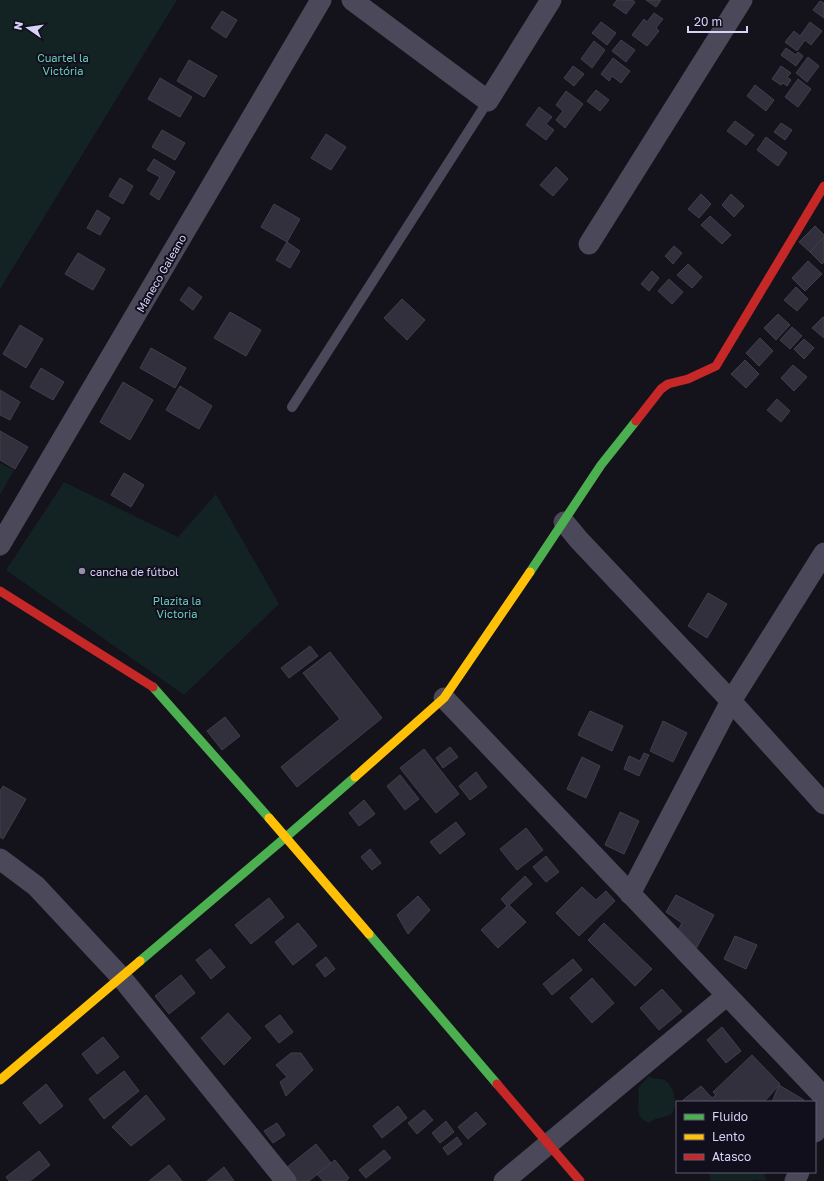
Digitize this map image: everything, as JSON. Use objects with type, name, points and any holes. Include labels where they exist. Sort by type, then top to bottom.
[{"type":"street","name":"Maneco Galeano","points":[[0,546],[321,0]]},
{"type":"street","points":[[352,0],[488,101],[551,0]]},
{"type":"street","points":[[589,244],[742,0]]},
{"type":"street","points":[[0,1080],[286,837],[444,698],[601,466],[661,389],[668,384],[688,379],[716,366],[824,186]]},
{"type":"street","points":[[564,522],[731,701],[824,804]]},
{"type":"street","points":[[630,894],[731,701],[824,553]]},
{"type":"street","points":[[0,591],[152,685],[286,837],[580,1181]]},
{"type":"street","points":[[444,698],[726,996],[824,1097]]},
{"type":"street","points":[[0,859],[36,886],[121,977],[286,1181]]},
{"type":"street","points":[[504,1181],[726,996]]},
{"type":"street","points":[[816,1129],[824,1109]]},
{"type":"lane","points":[[292,407],[488,101]]},
{"type":"green space","name":"Cuartel la Victória","points":[[0,0],[177,0],[0,289]]},
{"type":"green space","points":[[0,463],[14,470],[0,495]]},
{"type":"green space","name":"Plazita la Victoria","points":[[64,482],[178,537],[216,494],[279,604],[184,695],[6,570]]},
{"type":"green space","points":[[649,1076],[662,1079],[669,1084],[674,1095],[675,1108],[671,1115],[655,1119],[649,1123],[641,1117],[639,1113],[638,1088]]},
{"type":"green space","points":[[710,1173],[764,1173],[766,1181],[754,1180],[710,1181]]},
{"type":"building","points":[[617,0],[632,0],[635,2],[626,14],[613,5]]},
{"type":"building","points":[[646,0],[661,0],[656,7]]},
{"type":"building","points":[[820,1],[824,3],[824,18],[813,10]]},
{"type":"building","points":[[222,11],[237,20],[226,38],[211,28]]},
{"type":"building","points":[[654,13],[663,19],[656,28],[659,31],[647,46],[632,35],[644,19],[647,22]]},
{"type":"building","points":[[601,22],[616,33],[607,45],[592,33]]},
{"type":"building","points":[[810,22],[822,31],[811,45],[805,40],[797,51],[785,42],[794,31],[800,36]]},
{"type":"building","points":[[621,40],[635,50],[626,62],[612,51]]},
{"type":"building","points":[[594,41],[605,50],[592,68],[581,59]]},
{"type":"building","points":[[786,48],[796,55],[798,52],[803,56],[796,66],[781,55]]},
{"type":"building","points":[[808,57],[819,66],[807,82],[796,73]]},
{"type":"building","points":[[613,58],[630,71],[621,83],[612,76],[609,81],[601,74]]},
{"type":"building","points":[[189,60],[217,76],[204,97],[177,81]]},
{"type":"building","points":[[573,66],[584,74],[574,86],[564,78]]},
{"type":"building","points":[[781,66],[791,73],[787,77],[791,80],[787,86],[783,83],[781,85],[772,79]]},
{"type":"building","points":[[160,78],[192,97],[180,117],[148,99]]},
{"type":"building","points":[[798,79],[811,89],[798,107],[785,97]]},
{"type":"building","points":[[755,85],[774,100],[766,111],[747,96]]},
{"type":"building","points":[[596,90],[609,100],[600,111],[587,101]]},
{"type":"building","points":[[566,91],[583,104],[565,128],[556,120],[563,111],[556,105]]},
{"type":"building","points":[[539,107],[552,117],[546,124],[554,130],[546,140],[526,125]]},
{"type":"building","points":[[735,121],[754,135],[746,145],[727,131]]},
{"type":"building","points":[[781,123],[792,130],[785,140],[774,132]]},
{"type":"building","points":[[162,130],[185,143],[175,160],[152,147]]},
{"type":"building","points":[[326,134],[346,147],[331,170],[311,158]]},
{"type":"building","points":[[766,137],[787,153],[778,166],[757,150]]},
{"type":"building","points":[[154,159],[175,172],[159,200],[150,194],[160,177],[147,170]]},
{"type":"building","points":[[556,167],[568,179],[553,196],[540,185]]},
{"type":"building","points":[[120,178],[133,186],[123,204],[109,196]]},
{"type":"building","points":[[701,194],[711,204],[699,218],[688,209]]},
{"type":"building","points":[[731,194],[744,206],[734,217],[722,205]]},
{"type":"building","points":[[274,204],[300,219],[287,242],[261,227]]},
{"type":"building","points":[[97,210],[110,218],[100,235],[87,228]]},
{"type":"building","points":[[710,216],[731,235],[722,244],[701,225]]},
{"type":"building","points":[[815,226],[824,235],[824,237],[810,252],[799,242]]},
{"type":"building","points":[[824,237],[824,262],[822,264],[810,252]]},
{"type":"building","points":[[287,242],[300,251],[290,268],[276,260]]},
{"type":"building","points":[[674,246],[682,253],[673,264],[665,256]]},
{"type":"building","points":[[78,253],[105,269],[93,290],[65,274]]},
{"type":"building","points":[[808,261],[822,274],[805,291],[792,278]]},
{"type":"building","points":[[688,264],[702,277],[692,288],[677,275]]},
{"type":"building","points":[[652,271],[659,278],[649,291],[641,284]]},
{"type":"building","points":[[669,279],[683,292],[672,304],[658,291]]},
{"type":"building","points":[[189,287],[202,297],[193,310],[180,300]]},
{"type":"building","points":[[796,287],[808,299],[797,311],[784,300]]},
{"type":"building","points":[[402,299],[425,320],[407,340],[384,318]]},
{"type":"building","points":[[230,312],[261,330],[246,356],[214,338]]},
{"type":"building","points":[[778,314],[790,325],[776,340],[764,328]]},
{"type":"building","points":[[823,317],[824,318],[824,338],[812,328]]},
{"type":"building","points":[[20,325],[43,339],[26,368],[3,354]]},
{"type":"building","points":[[792,327],[802,336],[790,349],[780,340]]},
{"type":"building","points":[[760,338],[773,351],[759,366],[746,353]]},
{"type":"building","points":[[804,339],[814,348],[804,359],[794,349]]},
{"type":"building","points":[[151,348],[186,368],[175,388],[140,368]]},
{"type":"building","points":[[745,360],[759,374],[746,388],[731,374]]},
{"type":"building","points":[[793,365],[807,377],[794,391],[781,378]]},
{"type":"building","points":[[41,368],[64,382],[53,400],[30,387]]},
{"type":"building","points":[[123,382],[153,400],[130,440],[100,422]]},
{"type":"building","points":[[180,386],[212,406],[199,429],[166,410]]},
{"type":"building","points":[[0,390],[20,402],[10,420],[0,415]]},
{"type":"building","points":[[777,399],[790,411],[781,422],[767,410]]},
{"type":"building","points":[[0,431],[28,447],[15,469],[0,460]]},
{"type":"building","points":[[124,473],[144,485],[131,507],[111,495]]},
{"type":"building","points":[[708,593],[727,604],[707,638],[688,626]]},
{"type":"building","points":[[310,646],[318,656],[289,678],[281,668]]},
{"type":"building","points":[[330,652],[382,718],[297,787],[281,767],[340,719],[303,673]]},
{"type":"building","points":[[590,711],[623,726],[612,751],[578,735]]},
{"type":"building","points":[[225,717],[240,736],[222,750],[207,731]]},
{"type":"building","points":[[663,721],[687,733],[673,762],[650,751]]},
{"type":"building","points":[[450,747],[458,757],[443,768],[436,758]]},
{"type":"building","points":[[424,749],[459,794],[436,813],[400,768]]},
{"type":"building","points":[[644,753],[649,755],[639,776],[624,769],[629,756],[640,761]]},
{"type":"building","points":[[582,757],[600,766],[586,798],[567,789]]},
{"type":"building","points":[[476,772],[487,787],[470,800],[459,786]]},
{"type":"building","points":[[400,775],[419,799],[405,810],[387,786]]},
{"type":"building","points":[[3,786],[26,799],[3,839],[0,837],[0,791]]},
{"type":"building","points":[[364,800],[375,814],[359,826],[349,813]]},
{"type":"building","points":[[620,812],[639,821],[624,854],[605,845]]},
{"type":"building","points":[[456,822],[465,834],[440,854],[430,842]]},
{"type":"building","points":[[526,828],[543,850],[517,870],[500,849]]},
{"type":"building","points":[[370,849],[381,863],[372,870],[361,857]]},
{"type":"building","points":[[546,856],[559,872],[546,882],[533,867]]},
{"type":"building","points":[[525,876],[532,884],[509,905],[526,922],[498,948],[481,930],[507,906],[501,899]]},
{"type":"building","points":[[582,887],[596,900],[606,891],[615,901],[579,936],[556,913]]},
{"type":"building","points":[[676,895],[714,915],[696,949],[675,936],[682,923],[666,912]]},
{"type":"building","points":[[418,896],[430,910],[408,934],[397,915]]},
{"type":"building","points":[[269,898],[284,917],[251,944],[235,925]]},
{"type":"building","points":[[298,923],[317,946],[293,965],[275,942]]},
{"type":"building","points":[[604,923],[652,969],[635,986],[588,940]]},
{"type":"building","points":[[735,936],[757,945],[746,969],[724,959]]},
{"type":"building","points":[[210,949],[225,967],[211,979],[196,960]]},
{"type":"building","points":[[326,957],[335,969],[325,977],[316,965]]},
{"type":"building","points":[[573,959],[582,970],[552,995],[543,984]]},
{"type":"building","points":[[181,975],[195,993],[169,1014],[155,996]]},
{"type":"building","points":[[592,978],[614,1003],[592,1023],[570,998]]},
{"type":"building","points":[[662,989],[682,1011],[659,1030],[640,1008]]},
{"type":"building","points":[[228,1013],[251,1038],[224,1065],[201,1038]]},
{"type":"building","points":[[280,1015],[293,1032],[279,1043],[265,1026]]},
{"type":"building","points":[[722,1027],[741,1051],[726,1063],[707,1040]]},
{"type":"building","points":[[103,1037],[119,1057],[97,1074],[82,1054]]},
{"type":"building","points":[[291,1053],[301,1053],[313,1070],[286,1096],[280,1082],[287,1077],[276,1065]]},
{"type":"building","points":[[752,1055],[780,1084],[765,1101],[738,1101],[737,1099],[734,1101],[683,1100],[701,1086],[712,1098],[716,1095],[713,1092]]},
{"type":"building","points":[[124,1071],[139,1091],[104,1119],[89,1099]]},
{"type":"building","points":[[46,1084],[63,1106],[40,1124],[23,1103]]},
{"type":"building","points":[[779,1085],[804,1100],[804,1101],[772,1101]]},
{"type":"building","points":[[146,1095],[165,1119],[131,1146],[112,1127]]},
{"type":"building","points":[[398,1106],[407,1118],[382,1138],[373,1126]]},
{"type":"building","points":[[424,1110],[433,1120],[417,1134],[408,1123]]},
{"type":"building","points":[[476,1112],[486,1124],[468,1139],[458,1127]]},
{"type":"building","points":[[446,1121],[454,1132],[440,1143],[432,1133]]},
{"type":"building","points":[[277,1123],[285,1135],[273,1143],[264,1131]]},
{"type":"building","points":[[457,1137],[462,1144],[448,1155],[443,1148]]},
{"type":"building","points":[[316,1144],[331,1163],[309,1181],[296,1181],[286,1168]]},
{"type":"building","points":[[384,1150],[391,1158],[366,1178],[359,1170]]},
{"type":"building","points":[[39,1151],[50,1165],[30,1181],[9,1181],[6,1177]]},
{"type":"building","points":[[335,1160],[349,1178],[346,1181],[323,1181],[317,1174]]},
{"type":"building","points":[[169,1165],[182,1181],[149,1181]]},
{"type":"building","points":[[224,1167],[234,1181],[207,1181]]},
{"type":"traffic: fast","points":[[530,572],[601,465],[636,421]]},
{"type":"traffic: fast","points":[[153,687],[269,818]]},
{"type":"traffic: fast","points":[[140,961],[355,777]]},
{"type":"traffic: fast","points":[[369,934],[497,1084]]},
{"type":"traffic: slow","points":[[355,777],[444,698],[530,572]]},
{"type":"traffic: slow","points":[[269,818],[369,934]]},
{"type":"traffic: slow","points":[[0,1080],[140,961]]},
{"type":"traffic: jam","points":[[636,421],[661,389],[668,384],[688,379],[716,366],[824,186]]},
{"type":"traffic: jam","points":[[0,591],[153,687]]},
{"type":"traffic: jam","points":[[497,1084],[580,1181]]},
{"type":"place","name":"cancha de fútbol","points":[[82,571]]}]
